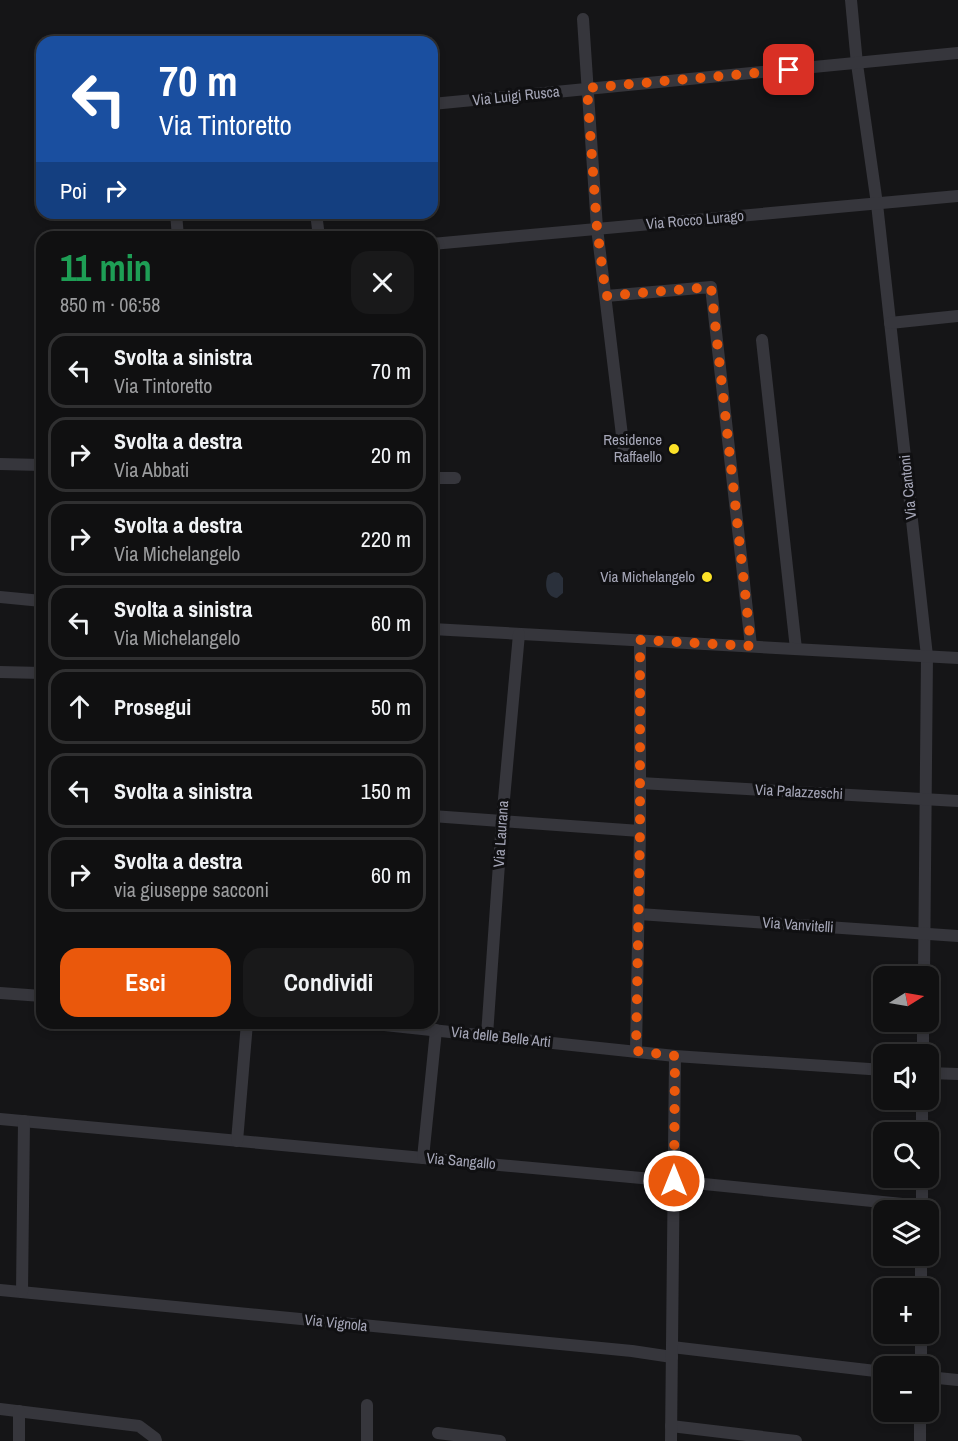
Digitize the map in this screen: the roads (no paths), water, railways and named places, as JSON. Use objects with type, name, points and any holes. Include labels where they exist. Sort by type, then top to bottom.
[{"type":"street","name":"Via Cantoni","points":[[851,0],[857,64],[877,204],[927,656],[924,966]]},
{"type":"street","points":[[583,20],[597,228],[624,452]]},
{"type":"street","name":"Via Luigi Rusca","points":[[438,103],[958,53]]},
{"type":"street","name":"Via Rocco Lurago","points":[[438,243],[958,196]]},
{"type":"street","points":[[606,296],[711,287],[751,646]]},
{"type":"street","points":[[890,322],[958,316]]},
{"type":"street","points":[[762,340],[796,649]]},
{"type":"street","points":[[0,464],[36,465]]},
{"type":"street","points":[[438,478],[454,478]]},
{"type":"street","points":[[0,597],[36,600]]},
{"type":"street","points":[[438,629],[958,658]]},
{"type":"street","name":"Via Laurana","points":[[487,1035],[502,821],[519,634]]},
{"type":"street","points":[[636,1051],[640,831],[640,640]]},
{"type":"street","points":[[0,672],[36,673]]},
{"type":"street","name":"Via Palazzeschi","points":[[640,783],[958,801]]},
{"type":"street","points":[[438,816],[640,831]]},
{"type":"street","name":"Via Vanvitelli","points":[[639,914],[958,936]]},
{"type":"street","points":[[0,993],[36,996]]},
{"type":"street","points":[[237,1141],[246,1029]]},
{"type":"street","name":"Via delle Belle Arti","points":[[426,1029],[675,1056],[873,1069]]},
{"type":"street","points":[[423,1158],[436,1030]]},
{"type":"street","points":[[671,1441],[675,1056]]},
{"type":"street","points":[[939,1073],[958,1074]]},
{"type":"street","name":"Via Sangallo","points":[[0,1119],[674,1181],[873,1203]]},
{"type":"street","points":[[22,1292],[24,1121]]},
{"type":"street","name":"Via Vignola","points":[[0,1290],[632,1351],[672,1352],[873,1371]]},
{"type":"street","points":[[939,1378],[958,1380]]},
{"type":"street","points":[[367,1405],[367,1441]]},
{"type":"street","points":[[0,1409],[139,1426],[155,1440]]},
{"type":"street","points":[[19,1411],[19,1441]]},
{"type":"street","points":[[920,1422],[920,1441]]},
{"type":"street","points":[[671,1426],[796,1441]]},
{"type":"street","points":[[438,1433],[500,1441]]},
{"type":"place","name":"Residence Raffaello","points":[[674,449]]},
{"type":"place","name":"Via Michelangelo","points":[[707,577]]}]
